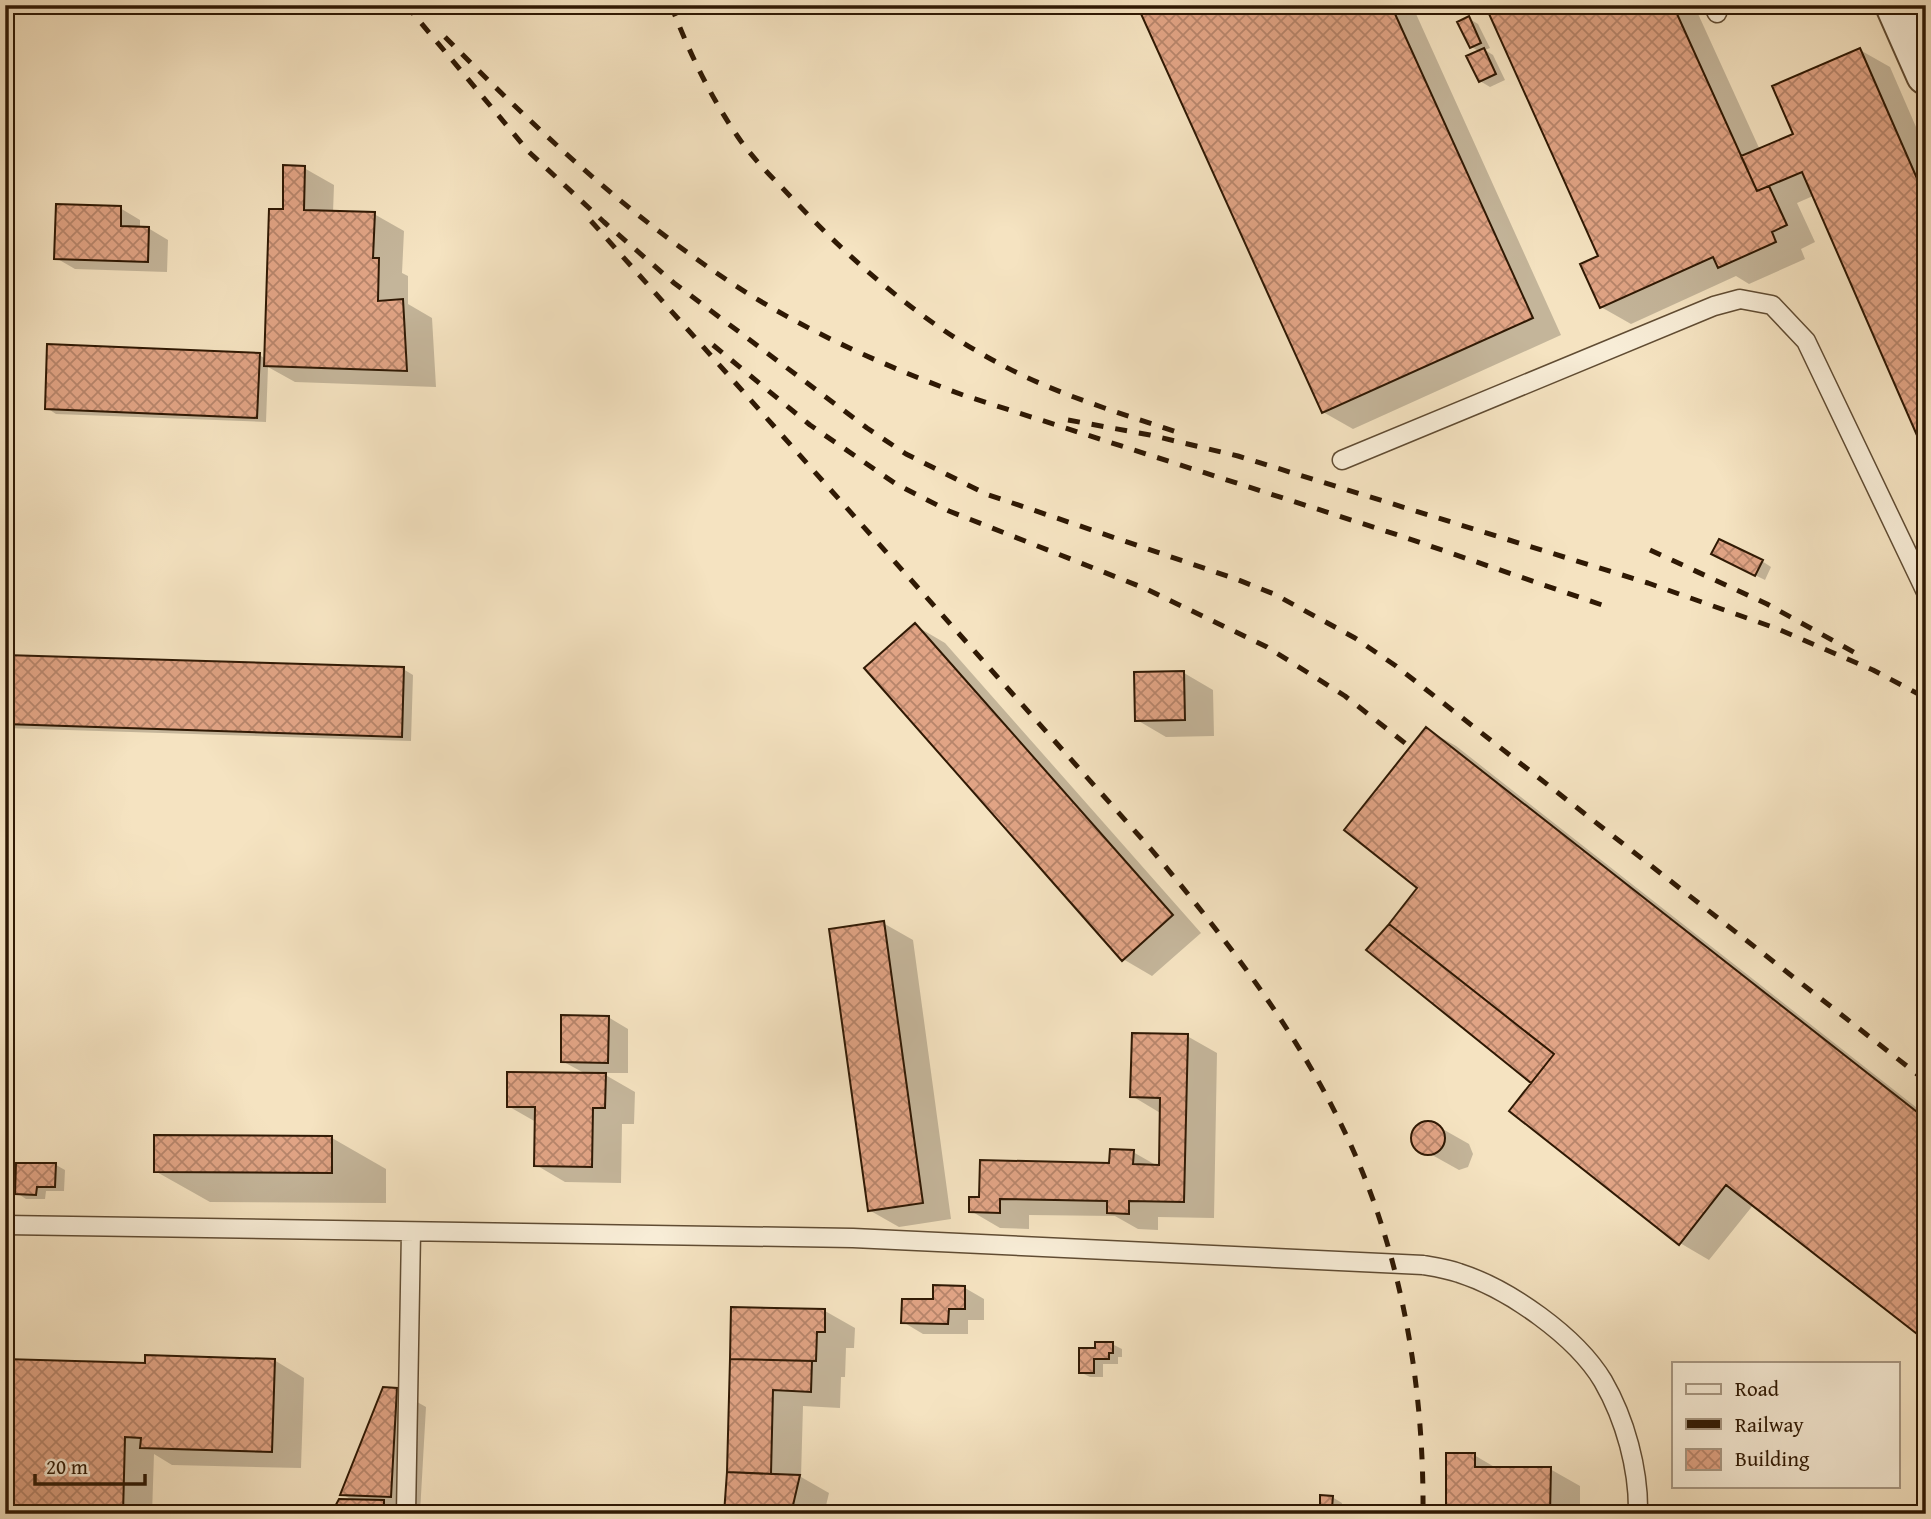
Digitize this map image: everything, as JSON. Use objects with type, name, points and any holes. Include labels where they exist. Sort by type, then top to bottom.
[{"type":"street","points":[[1895,5],[1926,75]]},
{"type":"lane","points":[[1342,460],[1714,306],[1740,299],[1772,305],[1806,341],[1926,592]]},
{"type":"lane","points":[[5,1225],[881,1240],[1423,1265],[1459,1273],[1513,1299],[1580,1352],[1602,1380],[1620,1418],[1633,1462],[1638,1514]]},
{"type":"lane","points":[[406,1514],[411,1232]]},
{"type":"building","points":[[1137,5],[1391,5],[1533,318],[1322,413]]},
{"type":"building","points":[[1485,5],[1673,5],[1757,191],[1769,186],[1787,225],[1772,232],[1776,242],[1718,268],[1713,257],[1600,308],[1580,264],[1598,256]]},
{"type":"building","points":[[1469,16],[1481,43],[1470,48],[1457,22]]},
{"type":"building","points":[[1484,48],[1496,74],[1479,82],[1466,56]]},
{"type":"building","points":[[1860,48],[1926,199],[1926,456],[1802,172],[1757,191],[1741,156],[1793,134],[1772,86]]},
{"type":"building","points":[[283,165],[305,166],[304,210],[375,212],[373,258],[379,258],[378,301],[403,299],[407,371],[264,366],[269,209],[283,209]]},
{"type":"building","points":[[56,204],[121,206],[121,226],[149,227],[148,262],[54,259]]},
{"type":"building","points":[[47,344],[260,353],[257,418],[45,409]]},
{"type":"building","points":[[1719,539],[1763,560],[1755,576],[1711,554]]},
{"type":"building","points":[[915,623],[1173,915],[1122,961],[864,668]]},
{"type":"building","points":[[5,655],[404,667],[402,737],[5,724]]},
{"type":"building","points":[[1184,671],[1185,720],[1135,721],[1134,672]]},
{"type":"building","points":[[1426,727],[1926,1119],[1926,1341],[1726,1185],[1679,1245],[1509,1111],[1554,1054],[1389,924],[1417,888],[1344,830]]},
{"type":"building","points":[[884,921],[923,1203],[868,1211],[829,929]]},
{"type":"building","points":[[1389,924],[1554,1054],[1531,1083],[1366,950]]},
{"type":"building","points":[[561,1015],[609,1016],[608,1063],[561,1062]]},
{"type":"building","points":[[1132,1033],[1188,1034],[1184,1202],[1129,1201],[1129,1214],[1107,1213],[1107,1201],[1000,1199],[1000,1213],[969,1212],[969,1197],[979,1197],[980,1160],[1109,1163],[1110,1149],[1134,1150],[1133,1164],[1159,1165],[1160,1098],[1130,1097]]},
{"type":"building","points":[[507,1072],[606,1073],[605,1108],[593,1108],[592,1167],[534,1166],[535,1107],[507,1107]]},
{"type":"building","points":[[1428,1121],[1440,1126],[1445,1138],[1440,1150],[1428,1155],[1416,1150],[1411,1138],[1416,1126]]},
{"type":"building","points":[[154,1135],[332,1136],[332,1173],[154,1172]]},
{"type":"building","points":[[16,1163],[56,1163],[55,1187],[37,1187],[36,1195],[15,1194]]},
{"type":"building","points":[[933,1285],[965,1286],[965,1309],[949,1309],[948,1324],[901,1323],[902,1299],[933,1299]]},
{"type":"building","points":[[731,1307],[825,1309],[825,1332],[817,1332],[816,1361],[730,1359]]},
{"type":"building","points":[[1095,1342],[1113,1342],[1113,1353],[1109,1353],[1109,1359],[1094,1359],[1094,1373],[1079,1373],[1079,1348],[1095,1348]]},
{"type":"building","points":[[145,1355],[275,1359],[272,1452],[140,1448],[141,1438],[125,1437],[123,1514],[5,1514],[5,1359],[145,1363]]},
{"type":"building","points":[[730,1359],[812,1361],[811,1392],[773,1390],[771,1474],[727,1472]]},
{"type":"building","points":[[383,1387],[397,1388],[391,1497],[340,1495]]},
{"type":"building","points":[[1446,1453],[1475,1453],[1475,1467],[1551,1467],[1550,1514],[1446,1514]]},
{"type":"building","points":[[727,1472],[800,1475],[791,1514],[724,1514]]},
{"type":"building","points":[[1320,1495],[1333,1496],[1332,1508],[1348,1508],[1348,1514],[1305,1514],[1305,1507],[1320,1507]]},
{"type":"building","points":[[339,1499],[384,1500],[384,1514],[331,1514]]},
{"type":"railway","points":[[406,5],[529,152],[604,222],[674,283],[867,428],[906,454],[986,494],[1236,579],[1274,594],[1355,638],[1396,666],[1926,1081]]},
{"type":"railway","points":[[671,5],[709,90],[744,145],[814,221],[890,290],[944,331],[1023,376],[1090,403],[1180,433]]},
{"type":"railway","points":[[445,37],[546,136],[653,227],[757,299],[843,345],[963,395],[1401,536],[1605,606]]},
{"type":"railway","points":[[591,221],[1150,848],[1241,962],[1295,1042],[1320,1084],[1362,1171],[1390,1254],[1401,1296],[1416,1383],[1423,1514]]},
{"type":"railway","points":[[713,345],[810,425],[896,484],[949,511],[1144,588],[1267,647],[1345,696],[1410,747]]},
{"type":"railway","points":[[1068,420],[1150,435],[1238,456],[1648,583],[1778,629],[1873,670],[1926,698]]},
{"type":"railway","points":[[1650,550],[1767,604],[1859,655]]}]
